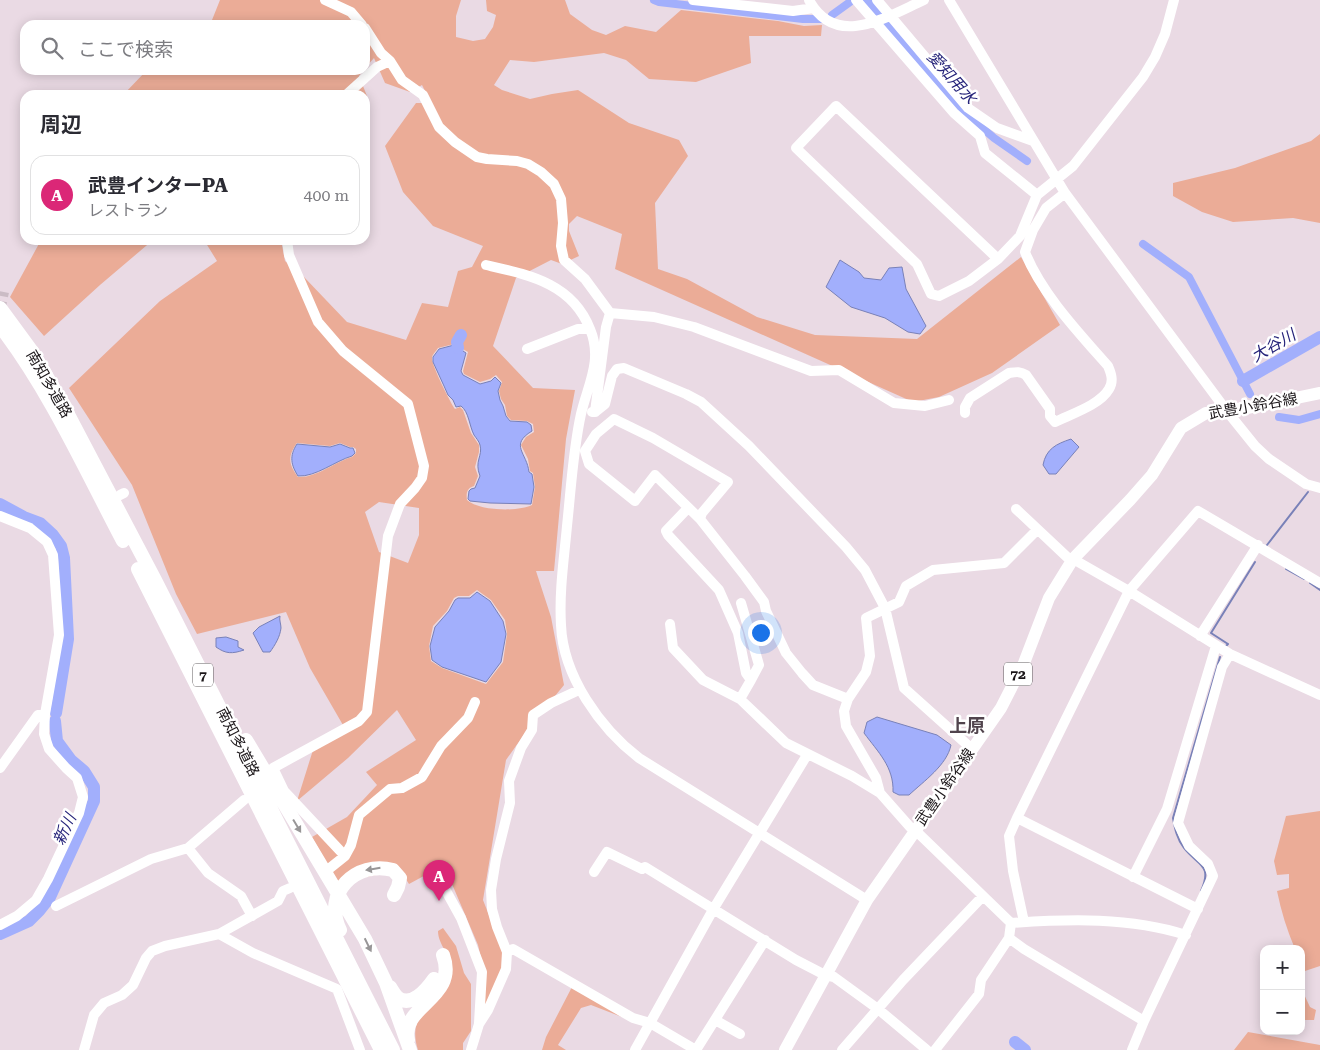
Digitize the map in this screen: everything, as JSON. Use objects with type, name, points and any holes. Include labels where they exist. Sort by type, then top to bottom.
[{"type":"highway","name":"南知多道路","points":[[0,308],[33,353],[61,401],[198,666],[375,1026],[381,1050]]},
{"type":"highway","name":"南知多道路","points":[[0,326],[51,405],[375,1026],[393,1050]]},
{"type":"highway","points":[[198,666],[204,670],[221,697],[365,939],[386,983],[410,1049]]},
{"type":"highway","points":[[375,1050],[373,1045],[379,1010],[336,921],[336,898],[350,878],[374,867],[393,870],[400,878],[394,895]]},
{"type":"highway","points":[[410,1049],[407,1036],[412,1018],[444,982],[446,970],[443,954]]},
{"type":"highway","points":[[386,983],[397,997],[409,1000],[421,995],[434,979]]},
{"type":"main road","name":"武豊小鈴谷線","points":[[785,1050],[867,900],[1001,708],[1024,664],[1049,598],[1073,559],[1152,475],[1181,428],[1206,413],[1247,408],[1320,393]]},
{"type":"street","points":[[325,0],[351,12],[358,20]]},
{"type":"street","points":[[694,0],[793,11],[811,4],[831,22],[850,26],[861,26],[878,22],[924,0]]},
{"type":"street","points":[[856,0],[878,22],[954,113],[980,136],[985,154],[1037,195]]},
{"type":"street","points":[[877,0],[968,108],[997,128],[1034,141]]},
{"type":"street","points":[[949,0],[1065,193],[1226,410],[1269,460],[1306,484],[1320,488]]},
{"type":"street","points":[[998,259],[836,106],[796,148],[916,264],[931,294],[938,296],[969,281],[998,259],[1020,236],[1037,195],[1073,166],[1143,77],[1155,57],[1165,34],[1174,0]]},
{"type":"street","points":[[370,36],[402,80],[423,95],[439,127],[455,142],[477,156],[528,164],[541,172],[554,184],[561,199],[563,223],[561,246],[564,260],[585,279],[610,313],[654,317],[694,327],[811,371],[838,370],[894,403],[925,406],[949,400]]},
{"type":"street","points":[[370,73],[377,67],[390,61]]},
{"type":"street","points":[[352,90],[368,75]]},
{"type":"street","points":[[965,413],[965,407],[970,398],[1015,372],[1026,374],[1050,409],[1050,416],[1055,422],[1091,405],[1110,388],[1112,376],[1108,366],[1062,314],[1029,264],[1025,252],[1033,230],[1046,208],[1065,193]]},
{"type":"street","points":[[288,245],[289,255],[318,322],[342,351],[408,404],[424,466],[422,478],[400,504],[388,536],[367,712],[359,721],[273,768],[284,791],[345,856]]},
{"type":"street","points":[[486,265],[530,275],[561,291],[574,302],[590,329],[596,355],[594,371],[581,413],[572,474],[561,599],[561,627],[567,655],[579,690],[607,728],[624,746],[640,758],[867,900]]},
{"type":"street","points":[[595,412],[606,327],[610,313]]},
{"type":"street","points":[[527,349],[578,329],[590,329]]},
{"type":"street","points":[[581,413],[595,412],[605,404],[612,376],[617,369],[624,368],[701,402],[749,446],[846,547],[865,570],[885,608],[904,688],[972,749]]},
{"type":"street","points":[[700,519],[702,512],[728,482],[654,438],[614,419],[596,434],[585,451],[589,464],[635,501],[655,475],[700,519],[745,576],[764,602],[766,611],[786,653],[802,673],[814,685],[848,699]]},
{"type":"street","points":[[688,508],[666,530],[668,535],[719,590],[738,633],[746,673],[751,680]]},
{"type":"street","points":[[1016,509],[1067,557],[1129,591],[1230,654],[1320,695]]},
{"type":"street","points":[[1024,922],[1013,871],[1009,836],[1129,591],[1198,511],[1320,583]]},
{"type":"street","points":[[0,516],[30,528],[48,542],[53,555],[59,635],[45,714],[44,734],[49,749],[77,778],[83,797],[79,813],[36,900],[17,916],[0,925]]},
{"type":"street","points":[[880,793],[876,778],[846,726],[844,711],[848,699],[866,672],[870,656],[866,618],[899,602],[906,586],[934,570],[1004,563],[1037,530]]},
{"type":"street","points":[[1200,636],[1258,545]]},
{"type":"street","points":[[740,699],[759,665],[741,602]]},
{"type":"street","points":[[670,624],[673,648],[699,676],[740,699],[786,742],[852,776],[880,793],[910,827],[1011,923],[1100,920],[1168,929],[1186,935]]},
{"type":"street","points":[[1133,877],[1167,810],[1216,646]]},
{"type":"street","points":[[1132,1050],[1213,876],[1208,864],[1189,846],[1178,823],[1222,668],[1230,654]]},
{"type":"street","points":[[479,1024],[488,1010],[506,969],[507,952],[492,909],[491,890],[496,859],[510,802],[510,781],[521,748],[532,730],[533,715],[551,702],[579,690]]},
{"type":"street","points":[[330,868],[345,856],[351,845],[359,815],[390,789],[402,788],[422,776],[442,746],[468,718],[475,702]]},
{"type":"street","points":[[0,768],[38,715],[45,714]]},
{"type":"street","points":[[635,1050],[714,908],[807,754]]},
{"type":"street","points":[[56,906],[151,859],[188,848],[244,800]]},
{"type":"street","points":[[1017,818],[1198,909]]},
{"type":"street","points":[[188,848],[208,873],[241,896],[252,916]]},
{"type":"street","points":[[594,872],[607,852],[642,869],[645,867],[796,960],[825,975],[834,977],[878,1009],[926,1050]]},
{"type":"street","points":[[84,1050],[94,1015],[104,1004],[122,995],[133,986],[146,958],[152,951],[165,946],[220,934],[278,901],[283,890],[290,888]]},
{"type":"street","points":[[445,889],[461,918],[482,972],[479,1024],[471,1050]]},
{"type":"street","points":[[842,1050],[903,980],[983,896]]},
{"type":"street","points":[[935,1050],[978,994],[981,980],[1010,938],[1011,923]]},
{"type":"street","points":[[220,934],[253,953],[337,989],[360,1050]]},
{"type":"street","points":[[1010,938],[1024,949],[1144,1021]]},
{"type":"street","points":[[507,952],[513,949],[633,1018],[650,1023],[696,1050],[765,940]]},
{"type":"street","points":[[715,1020],[740,1034]]},
{"type":"shaded area","points":[[220,0],[461,0],[456,16],[456,37],[473,41],[485,39],[493,27],[496,15],[487,11],[486,0],[565,0],[570,14],[592,30],[606,35],[625,26],[656,32],[681,10],[778,21],[804,26],[822,25],[821,36],[749,36],[751,63],[696,82],[649,79],[626,60],[604,53],[534,62],[510,60],[494,85],[502,90],[530,99],[578,90],[629,123],[679,140],[688,156],[655,203],[658,269],[687,279],[757,317],[815,335],[917,339],[1021,257],[1060,325],[992,373],[939,397],[913,402],[615,269],[622,234],[577,216],[569,224],[569,231],[579,256],[562,264],[551,260],[516,278],[493,346],[533,388],[575,390],[566,439],[554,571],[536,571],[551,617],[564,685],[528,729],[506,760],[483,900],[503,951],[504,970],[482,1011],[484,971],[478,945],[446,870],[433,871],[409,884],[400,870],[338,883],[312,837],[347,817],[377,785],[366,772],[416,740],[397,710],[348,758],[297,801],[313,750],[347,732],[310,668],[286,612],[197,634],[176,594],[132,485],[69,388],[160,301],[217,261],[207,245],[282,245],[285,261],[304,277],[347,322],[406,340],[422,303],[448,307],[458,271],[472,267],[483,246],[433,226],[403,192],[385,146],[416,103],[431,103],[422,85],[410,92],[385,83],[374,58],[370,62],[370,20],[212,20]],"holes":[[[454,344],[468,352],[463,371],[464,374],[480,382],[496,375],[502,382],[499,391],[507,416],[511,420],[527,421],[533,424],[534,432],[526,437],[521,445],[528,459],[530,471],[533,473],[535,487],[532,505],[518,509],[499,509],[480,506],[467,500],[468,491],[474,486],[478,476],[475,467],[479,445],[471,433],[463,410],[460,407],[455,409],[438,375],[432,358],[438,348]],[[297,443],[330,446],[340,443],[353,447],[356,449],[356,453],[352,457],[312,475],[298,477],[290,461]],[[379,502],[419,508],[419,535],[408,563],[379,552],[365,512]],[[477,590],[491,600],[505,620],[507,634],[503,662],[486,684],[442,668],[431,661],[429,646],[433,626],[447,611],[454,598],[469,596]]]},
{"type":"shaded area","points":[[142,75],[360,75],[365,90],[128,90]]},
{"type":"shaded area","points":[[1320,134],[1320,223],[1293,218],[1233,222],[1202,212],[1173,196],[1173,183],[1235,168],[1311,141]]},
{"type":"shaded area","points":[[38,245],[147,245],[44,336],[10,297]]},
{"type":"shaded area","points":[[1320,811],[1320,966],[1305,971],[1305,945],[1293,945],[1284,920],[1277,891],[1289,888],[1289,874],[1277,875],[1274,861],[1286,816]]},
{"type":"shaded area","points":[[443,928],[456,946],[464,973],[471,984],[471,1031],[463,1043],[463,1050],[418,1050],[415,1036],[416,1026],[420,1018],[446,989],[451,978],[451,965],[438,931]]},
{"type":"shaded area","points":[[573,985],[622,1017],[591,1005],[581,1008],[558,1045],[566,1050],[542,1050],[546,1037]]},
{"type":"shaded area","points":[[1305,996],[1310,1007],[1316,1010],[1314,1020],[1305,1020]]},
{"type":"shaded area","points":[[1248,1032],[1320,1045],[1320,1050],[1234,1050]]},
{"type":"water","points":[[840,260],[859,272],[864,278],[881,280],[889,268],[902,267],[906,289],[926,326],[920,334],[908,332],[885,318],[851,307],[826,287]]},
{"type":"water","points":[[454,345],[466,353],[461,371],[463,375],[480,384],[491,381],[495,377],[501,383],[498,391],[506,416],[510,421],[527,422],[531,425],[532,431],[525,436],[520,445],[529,472],[532,474],[534,487],[531,504],[490,503],[470,501],[468,499],[469,491],[475,488],[480,476],[478,462],[480,445],[472,431],[466,412],[461,406],[456,407],[448,395],[433,362],[433,357],[439,349]]},
{"type":"water","points":[[1071,439],[1079,447],[1056,474],[1049,474],[1043,465],[1049,451],[1056,445]]},
{"type":"water","points":[[297,444],[330,447],[340,444],[353,448],[355,453],[312,474],[298,476],[292,460]]},
{"type":"water","points":[[477,592],[490,601],[503,621],[506,634],[501,662],[486,682],[442,667],[432,660],[430,646],[435,627],[449,611],[455,600],[458,598],[470,598]]},
{"type":"water","points":[[280,616],[280,635],[270,652],[263,652],[253,633],[259,627]]},
{"type":"water","points":[[226,637],[238,641],[238,647],[244,650],[229,653],[216,647],[216,638]]},
{"type":"water","points":[[877,717],[937,735],[951,745],[940,766],[909,795],[899,795],[893,792],[893,783],[888,767],[880,753],[864,733],[867,722]]},
{"type":"waterway","points":[[654,0],[803,19],[821,19]]},
{"type":"waterway","name":"愛知用水","points":[[867,0],[959,108],[994,138],[1027,161]]},
{"type":"waterway","points":[[832,15],[850,2]]},
{"type":"waterway","name":"愛知用水","points":[[1143,244],[1189,277],[1250,394]]},
{"type":"waterway","points":[[458,348],[457,342],[461,335]]},
{"type":"waterway","name":"大谷川","points":[[1243,381],[1320,337]]},
{"type":"waterway","name":"愛知用水","points":[[1279,417],[1299,420],[1320,414]]},
{"type":"waterway","points":[[1267,545],[1308,492]]},
{"type":"waterway","name":"新川","points":[[0,504],[40,523],[53,535],[61,546],[64,558],[68,639],[56,713]]},
{"type":"waterway","points":[[1226,646],[1228,644],[1211,633],[1255,562]]},
{"type":"waterway","points":[[1286,569],[1304,579]]},
{"type":"waterway","points":[[1310,583],[1320,590]]},
{"type":"waterway","points":[[1201,891],[1205,870],[1182,845],[1173,818],[1220,657]]},
{"type":"waterway","name":"新川","points":[[0,934],[29,921],[50,897],[94,801],[94,787],[84,771],[71,760],[57,741],[55,721]]},
{"type":"waterway","points":[[1015,1042],[1025,1050]]},
{"type":"tunnel","points":[[0,311],[4,292]]},
{"type":"place","name":"武豊インターPA","points":[[439,901]]},
{"type":"district","name":"上原","points":[[967,726]]}]
